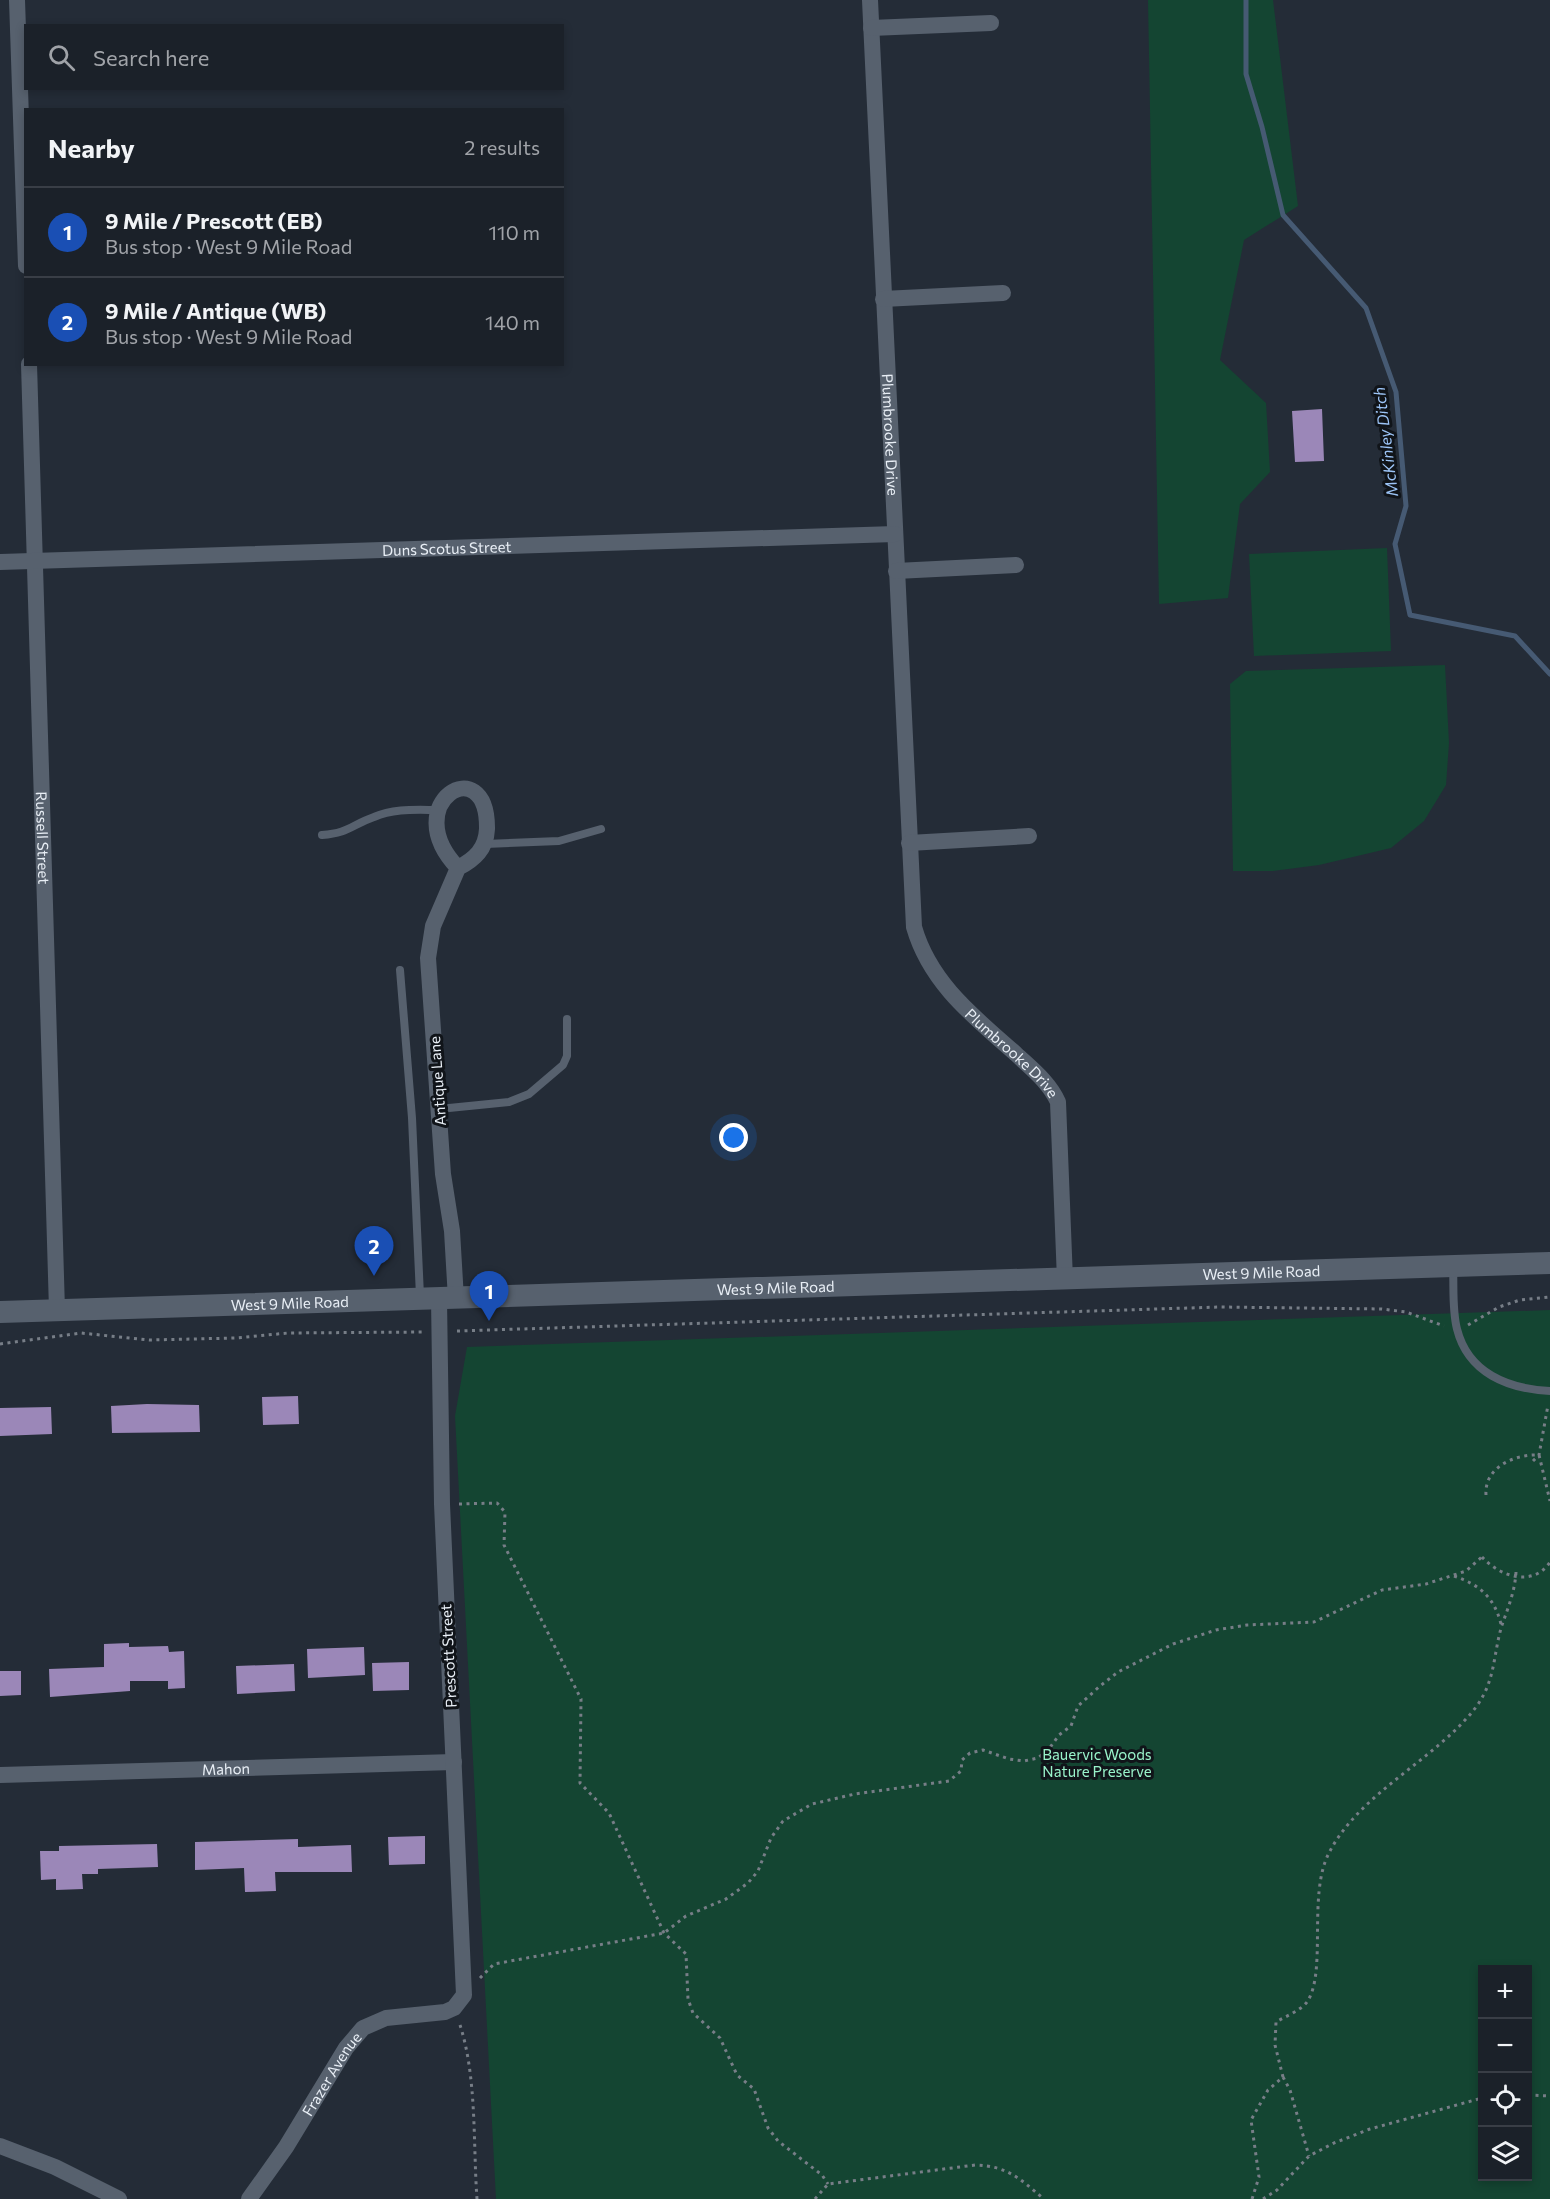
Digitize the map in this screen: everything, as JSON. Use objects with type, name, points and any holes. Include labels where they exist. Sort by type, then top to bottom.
[{"type":"main road","name":"West 9 Mile Road","points":[[0,1312],[1550,1263]]},
{"type":"street","points":[[17,0],[24,207]]},
{"type":"street","name":"Plumbrooke Drive","points":[[870,0],[914,927],[927,961],[947,989],[1042,1079],[1058,1102],[1065,1280]]},
{"type":"street","points":[[871,28],[991,23]]},
{"type":"street","points":[[884,299],[1003,293]]},
{"type":"street","name":"Russell Street","points":[[29,366],[57,1310]]},
{"type":"street","name":"Duns Scotus Street","points":[[0,562],[895,534]]},
{"type":"street","points":[[896,571],[1016,565]]},
{"type":"street","points":[[458,868],[440,844],[439,810],[443,797],[452,791],[465,789],[478,795],[486,806],[485,844]]},
{"type":"street","points":[[909,843],[1029,836]]},
{"type":"street","name":"Antique Lane","points":[[438,1299],[452,1231],[443,1174],[428,958],[430,939],[458,868],[471,861],[485,844]]},
{"type":"street","name":"Prescott Street","points":[[438,1299],[442,1504],[466,1984],[464,1995],[454,2008]]},
{"type":"street","name":"Mahon","points":[[0,1775],[454,1762]]},
{"type":"street","name":"Frazer Avenue","points":[[249,2199],[286,2147],[346,2048],[363,2028],[386,2018],[445,2012],[454,2008]]},
{"type":"street","points":[[0,2146],[55,2167],[119,2199]]},
{"type":"lane","points":[[322,835],[348,831],[372,817],[386,813],[439,810]]},
{"type":"lane","points":[[485,844],[559,841],[601,829]]},
{"type":"lane","points":[[400,970],[413,1141],[438,1299]]},
{"type":"lane","points":[[438,1109],[509,1102],[529,1094],[564,1065],[567,1056],[567,1019]]},
{"type":"lane","points":[[1453,1267],[1456,1327],[1463,1347],[1481,1370],[1511,1384],[1531,1390],[1550,1391]]},
{"type":"path","points":[[459,1331],[1220,1307],[1382,1309],[1406,1312],[1440,1326],[1456,1327],[1471,1324],[1499,1307],[1520,1300],[1550,1297]]},
{"type":"path","points":[[0,1344],[81,1333],[149,1340],[236,1338],[288,1333],[419,1332]]},
{"type":"path","points":[[1550,1391],[1539,1455],[1550,1502]]},
{"type":"path","points":[[1486,1495],[1487,1483],[1492,1473],[1502,1465],[1529,1455],[1539,1455]]},
{"type":"path","points":[[1533,1461],[1539,1455]]},
{"type":"path","points":[[442,1504],[497,1503],[505,1512],[504,1545],[581,1699],[580,1783],[609,1813],[664,1933],[686,1954],[688,1999],[693,2013],[720,2038],[737,2075],[754,2089],[768,2128],[778,2141],[822,2175],[828,2184]]},
{"type":"path","points":[[466,1984],[475,1982],[494,1964],[664,1933],[686,1916],[726,1899],[748,1883],[759,1871],[771,1838],[783,1821],[812,1804],[855,1794],[949,1781],[961,1772],[962,1760],[970,1753],[982,1750],[1009,1759],[1024,1761],[1038,1758],[1049,1749],[1059,1735],[1071,1726],[1078,1706],[1100,1686],[1118,1672],[1173,1644],[1216,1630],[1247,1625],[1314,1622],[1382,1590],[1426,1584],[1466,1571],[1482,1557],[1490,1567],[1526,1577],[1539,1573],[1550,1563]]},
{"type":"path","points":[[1454,1575],[1482,1589],[1496,1606],[1502,1625]]},
{"type":"path","points":[[1309,2156],[1275,2045],[1276,2022],[1305,2004],[1311,1994],[1315,1973],[1318,1888],[1329,1853],[1363,1809],[1476,1707],[1492,1674],[1502,1625],[1509,1612],[1516,1575]]},
{"type":"path","points":[[454,2008],[466,2043],[477,2199]]},
{"type":"path","points":[[1252,2199],[1259,2177],[1251,2120],[1268,2090],[1283,2077]]},
{"type":"path","points":[[1532,2095],[1550,2096]]},
{"type":"path","points":[[1263,2199],[1289,2179],[1309,2156],[1370,2129],[1478,2099]]},
{"type":"path","points":[[814,2199],[828,2184],[975,2165],[995,2166],[1011,2172],[1044,2199]]},
{"type":"green space","points":[[1148,0],[1273,0],[1298,206],[1244,240],[1220,360],[1266,403],[1270,472],[1240,504],[1228,598],[1159,604]]},
{"type":"green space","points":[[1387,548],[1391,651],[1254,656],[1249,554]]},
{"type":"green space","points":[[1445,665],[1449,743],[1446,785],[1424,821],[1391,848],[1319,865],[1273,871],[1233,871],[1230,684],[1246,671]]},
{"type":"green space","name":"Bauervic Woods Nature Preserve","points":[[1550,1310],[1550,2199],[496,2199],[455,1416],[467,1347]]},
{"type":"building","points":[[1322,409],[1324,461],[1295,462],[1292,411]]},
{"type":"building","points":[[298,1396],[299,1424],[263,1425],[262,1397]]},
{"type":"building","points":[[199,1405],[200,1432],[112,1433],[111,1406]]},
{"type":"building","points":[[51,1407],[52,1434],[0,1436],[0,1408]]},
{"type":"building","points":[[129,1643],[129,1647],[168,1646],[169,1652],[184,1651],[185,1688],[168,1689],[168,1681],[130,1681],[130,1691],[50,1697],[49,1669],[104,1667],[104,1644]]},
{"type":"building","points":[[364,1647],[365,1675],[308,1678],[307,1649]]},
{"type":"building","points":[[409,1662],[409,1690],[373,1691],[372,1663]]},
{"type":"building","points":[[294,1664],[295,1691],[237,1694],[236,1666]]},
{"type":"building","points":[[0,1671],[21,1671],[21,1695],[0,1696]]},
{"type":"building","points":[[425,1836],[425,1864],[389,1865],[388,1837]]},
{"type":"building","points":[[298,1839],[298,1847],[351,1845],[352,1872],[275,1872],[276,1891],[245,1892],[244,1868],[195,1870],[195,1842]]},
{"type":"building","points":[[157,1844],[158,1867],[98,1869],[98,1874],[82,1874],[83,1889],[56,1890],[56,1879],[41,1880],[40,1851],[59,1851],[59,1846]]},
{"type":"waterway","name":"McKinley Ditch","points":[[1246,0],[1246,74],[1262,127],[1283,215],[1366,308],[1396,392],[1406,506],[1395,544],[1410,615],[1515,636],[1550,674]]},
{"type":"place","name":"9 Mile / Antique (WB)","points":[[374,1276]]},
{"type":"place","name":"9 Mile / Prescott (EB)","points":[[489,1321]]}]
